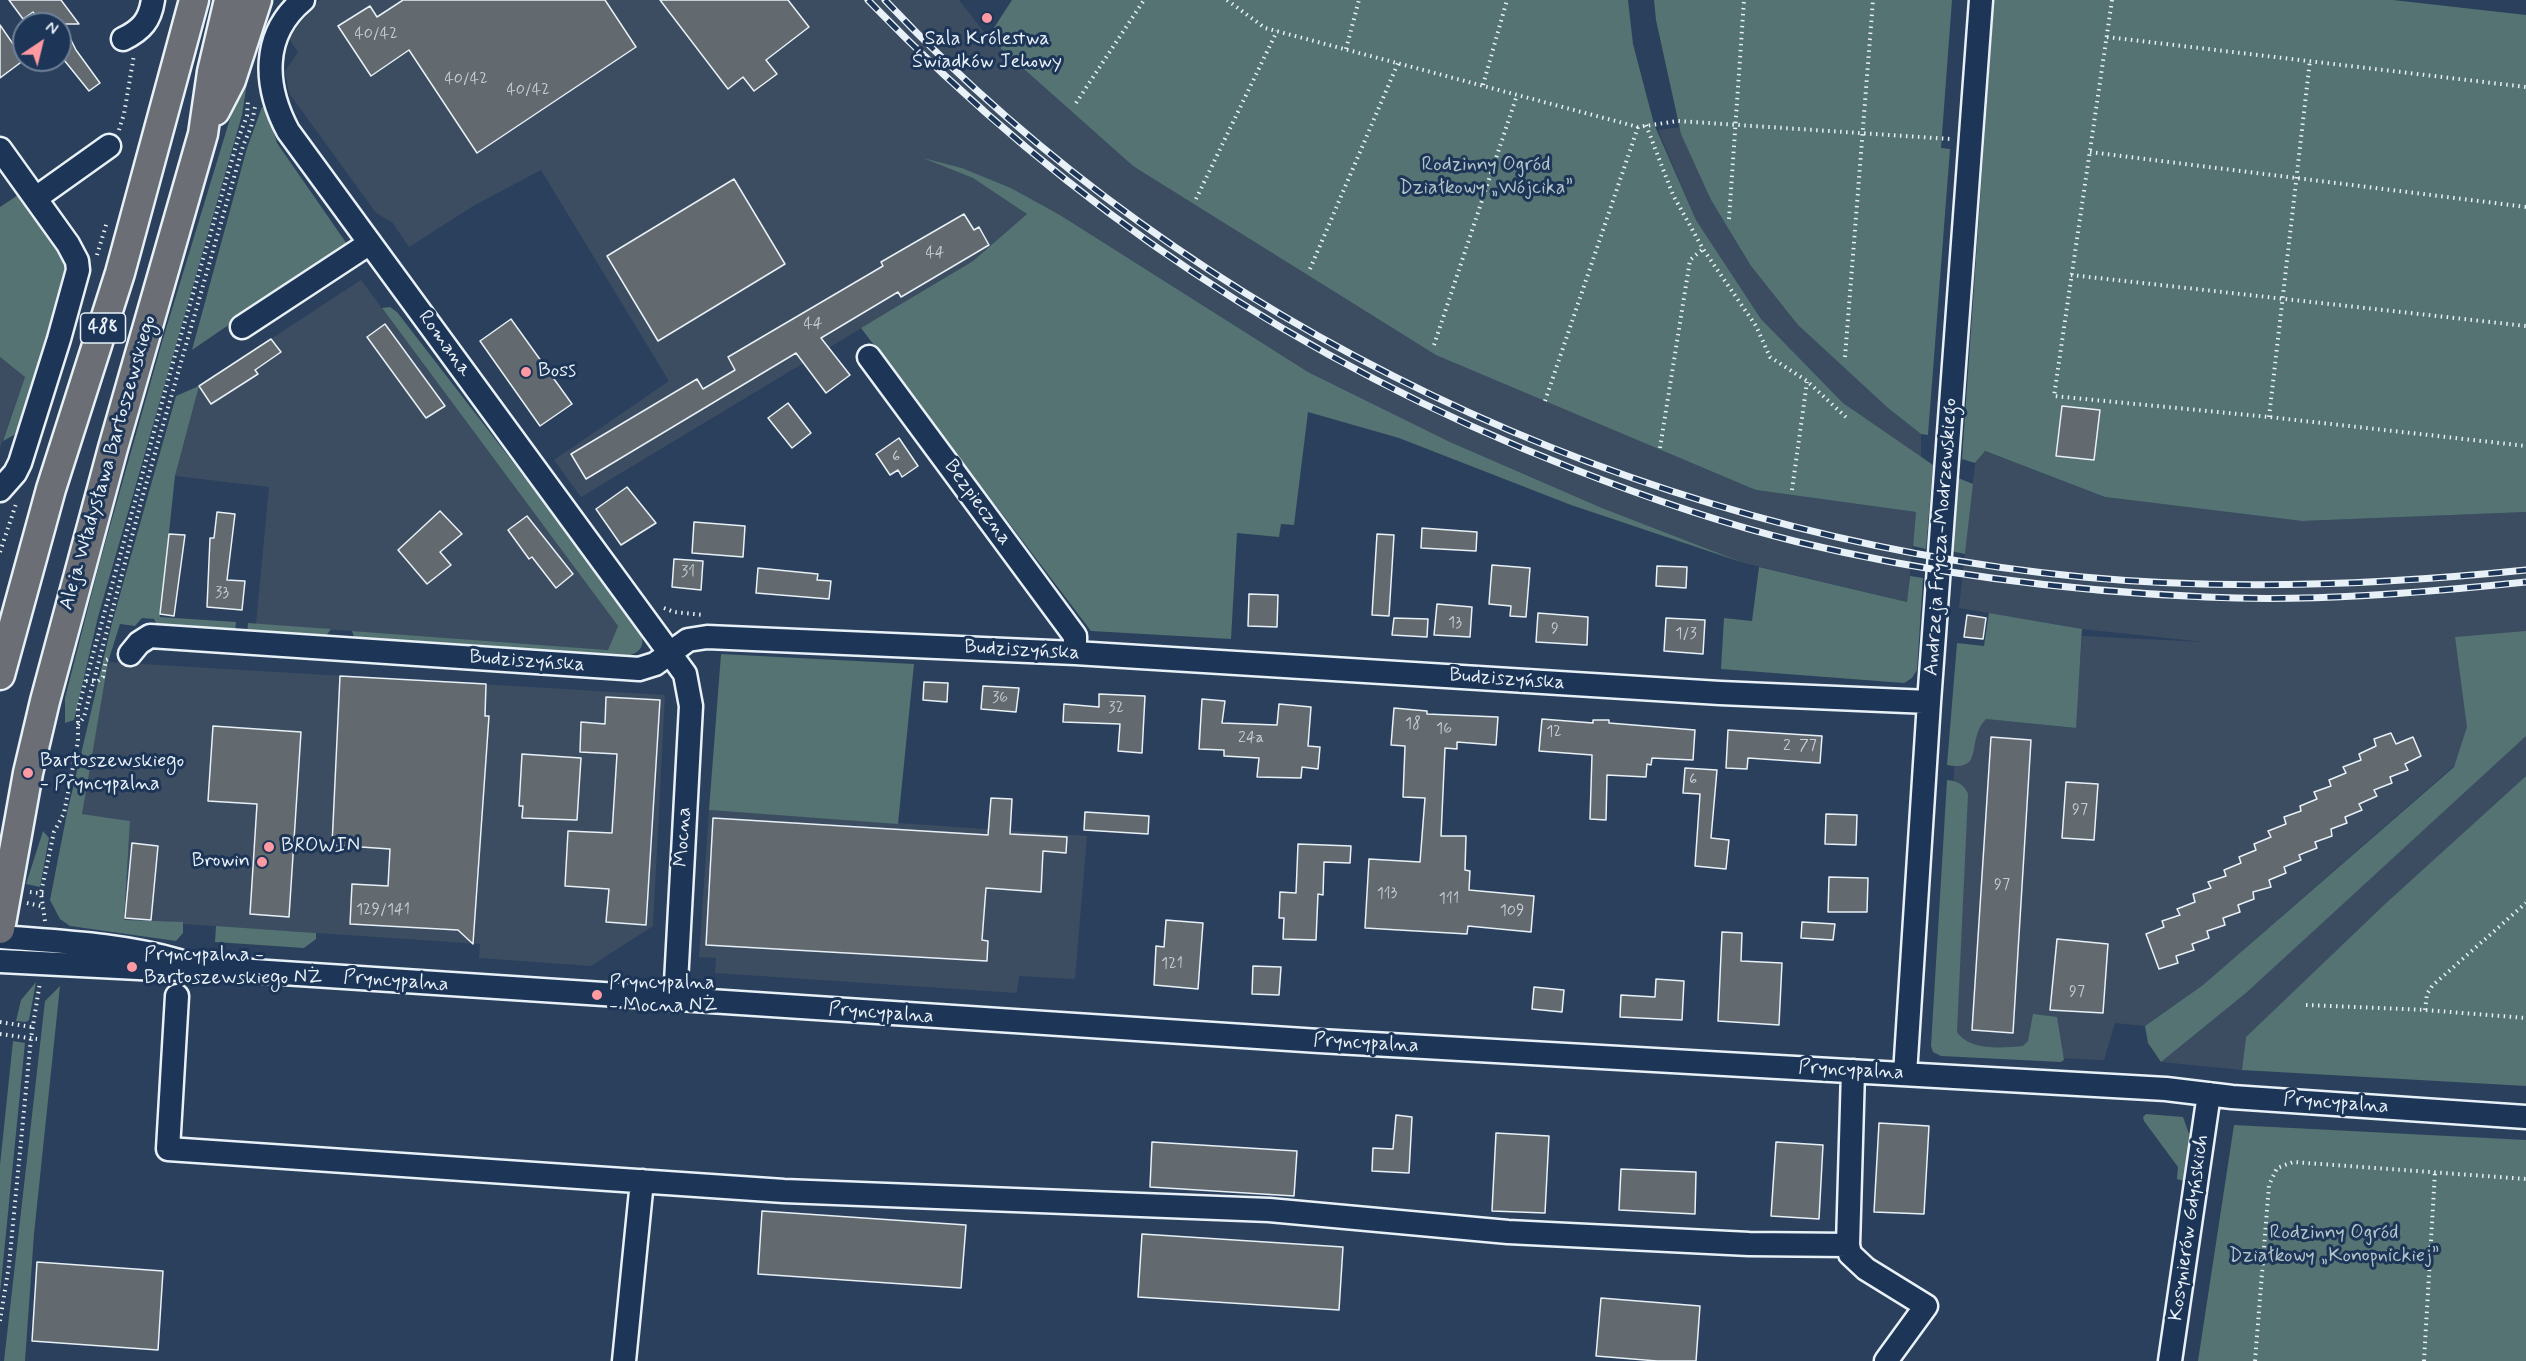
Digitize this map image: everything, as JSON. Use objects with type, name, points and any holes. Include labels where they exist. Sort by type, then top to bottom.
[{"type":"main road","name":"488","points":[[0,675],[51,489],[120,273],[194,0]]},
{"type":"main road","name":"Aleja Władysława Bartoszewskiego","points":[[0,929],[28,773],[65,622],[203,134],[212,72],[229,0]]},
{"type":"main road","points":[[203,134],[231,80],[257,0]]},
{"type":"street","points":[[123,39],[136,33],[150,15],[153,0]]},
{"type":"street","name":"Romana","points":[[303,0],[287,16],[273,40],[269,64],[273,95],[288,131],[686,674]]},
{"type":"street","name":"Andrzeja Frycza-Modrzewskiego","points":[[1905,1074],[1929,702],[1982,0]]},
{"type":"street","points":[[36,198],[109,146]]},
{"type":"street","points":[[0,149],[74,253],[77,261],[77,278],[20,463],[15,473],[0,490]]},
{"type":"street","points":[[242,327],[370,243]]},
{"type":"street","name":"Bezpieczna","points":[[869,357],[1075,636],[1075,653]]},
{"type":"street","name":"Budziszyńska","points":[[130,654],[139,643],[150,636],[639,669],[655,664],[688,640],[707,637],[1075,653],[1720,693],[1929,702]]},
{"type":"street","name":"Mocna","points":[[675,1000],[691,706],[686,674]]},
{"type":"street","name":"Pryncypalna","points":[[0,937],[42,951],[158,969],[207,968],[1307,1041],[2166,1089],[2526,1117]]},
{"type":"street","name":"Pryncypalna","points":[[0,961],[42,951]]},
{"type":"street","points":[[177,996],[168,1149],[795,1191],[1269,1210],[1508,1232],[1749,1244],[1848,1245]]},
{"type":"street","points":[[1853,1071],[1848,1245],[1851,1254],[1866,1269],[1926,1306],[1886,1361]]},
{"type":"street","name":"Kosynierów Gdyńskich","points":[[2170,1361],[2209,1094]]},
{"type":"street","points":[[624,1361],[642,1181]]},
{"type":"path","points":[[1076,102],[1144,0]]},
{"type":"path","points":[[1227,0],[1265,28],[1638,127],[1678,121],[1942,139]]},
{"type":"path","points":[[1346,49],[1359,0]]},
{"type":"path","points":[[1483,86],[1507,0]]},
{"type":"path","points":[[1730,219],[1744,0]]},
{"type":"path","points":[[1845,357],[1873,0]]},
{"type":"path","points":[[2112,0],[2054,396],[2269,417],[2526,447]]},
{"type":"path","points":[[1196,199],[1277,31]]},
{"type":"path","points":[[2107,37],[2526,87]]},
{"type":"path","points":[[109,146],[119,132],[124,114],[134,54],[123,39]]},
{"type":"path","points":[[2269,417],[2310,60]]},
{"type":"path","points":[[1310,269],[1398,63]]},
{"type":"path","points":[[0,1321],[9,1265],[32,1027],[41,979],[45,920],[41,893],[54,832],[64,813],[78,741],[78,710],[169,376],[247,116],[249,95]]},
{"type":"path","points":[[1434,345],[1516,95]]},
{"type":"path","points":[[78,725],[84,717],[143,495],[243,146],[251,127],[255,100]]},
{"type":"path","points":[[1647,125],[1673,195],[1703,249],[1756,326],[1770,357],[1807,381],[1849,420]]},
{"type":"path","points":[[1545,401],[1638,127]]},
{"type":"path","points":[[2090,152],[2526,207]]},
{"type":"path","points":[[1660,448],[1690,260],[1703,249]]},
{"type":"path","points":[[2071,275],[2526,326]]},
{"type":"path","points":[[1792,490],[1807,381]]},
{"type":"path","points":[[656,603],[674,612],[709,615]]},
{"type":"path","points":[[86,681],[98,681],[102,676],[106,660],[130,654]]},
{"type":"path","points":[[2425,1010],[2427,994],[2432,986],[2526,903]]},
{"type":"path","points":[[2306,1005],[2425,1010],[2526,1018]]},
{"type":"path","points":[[0,1022],[32,1027]]},
{"type":"path","points":[[0,1034],[37,1039]]},
{"type":"path","points":[[2255,1361],[2269,1185],[2277,1168],[2293,1162],[2526,1179]]},
{"type":"path","points":[[2424,1361],[2435,1172]]},
{"type":"shaded area","points":[[320,0],[959,0],[988,37],[1133,166],[1756,490],[1916,512],[1907,602],[1744,563],[1602,508],[1450,442],[1308,372],[1060,215],[1011,188],[962,168],[930,160],[973,178],[1027,214],[973,261],[581,497],[554,460],[669,381],[541,170],[475,205],[409,247],[392,222],[376,213],[289,93],[285,71],[298,52],[288,37]]},
{"type":"shaded area","points":[[1680,127],[1711,200],[1751,266],[1798,325],[1888,408],[1921,434],[1921,458],[1843,403],[1761,319],[1696,220],[1658,130]]},
{"type":"shaded area","points":[[361,280],[618,626],[608,650],[256,624],[269,487],[175,476],[199,386]]},
{"type":"shaded area","points":[[0,357],[25,377],[0,448]]},
{"type":"shaded area","points":[[1984,451],[2105,497],[2302,521],[2526,512],[2526,703],[2203,985],[2145,1026],[2115,1023],[2104,1060],[1943,1053],[1934,1046],[1958,716],[2075,728],[2082,636],[2204,642],[2082,629],[1959,608],[1975,464]]},
{"type":"shaded area","points":[[108,662],[665,695],[653,926],[591,966],[479,958],[480,944],[124,920],[130,821],[81,814]]},
{"type":"shaded area","points":[[2526,735],[2526,776],[2385,904],[2246,1037],[2242,1070],[2161,1062],[2246,993]]},
{"type":"shaded area","points":[[709,810],[1087,836],[1075,979],[1019,976],[1017,993],[715,973],[716,958],[699,957]]},
{"type":"green space","name":"Rodzinny Ogród Działkowy „Wójcika”","points":[[1012,0],[1628,0],[1633,44],[1654,124],[1696,220],[1761,319],[1843,403],[1933,465],[1926,549],[1913,546],[1916,512],[1756,490],[1436,355],[1133,166],[988,37]]},
{"type":"green space","points":[[1654,0],[1952,0],[1941,148],[1950,149],[1928,435],[1921,434],[1888,408],[1798,325],[1751,266],[1711,200],[1681,134],[1656,20]]},
{"type":"green space","points":[[1994,0],[2393,0],[2526,15],[2526,512],[2302,521],[2105,497],[1985,451],[1975,463],[1962,459]]},
{"type":"green space","points":[[247,63],[247,83],[242,115],[98,617],[74,720],[65,723],[65,698],[99,565],[162,342]]},
{"type":"green space","points":[[262,107],[267,109],[277,143],[347,244],[192,350],[247,148]]},
{"type":"green space","points":[[923,158],[962,168],[1011,188],[1060,215],[1308,372],[1450,442],[1602,508],[1744,563],[1571,505],[1399,438],[1308,412],[1294,525],[1281,524],[1279,537],[1237,533],[1231,639],[1091,631],[861,328],[973,261],[1027,214],[973,178]]},
{"type":"green space","points":[[21,193],[60,249],[65,266],[35,388],[14,435],[3,441],[25,377],[0,357],[0,207]]},
{"type":"green space","points":[[390,307],[397,312],[638,624],[642,646],[636,652],[623,657],[361,641],[354,637],[352,631],[608,650],[618,626],[382,308]]},
{"type":"green space","points":[[199,386],[175,476],[160,617],[236,622],[235,633],[157,625],[154,619],[142,618],[135,626],[120,624],[108,662],[82,814],[130,821],[124,920],[183,922],[183,933],[176,941],[70,926],[60,919],[50,900],[67,813],[112,623],[176,396]]},
{"type":"green space","points":[[1958,478],[1973,484],[1965,554],[1951,551]]},
{"type":"green space","points":[[1759,567],[1907,602],[1910,576],[1923,578],[1917,670],[1912,678],[1904,683],[1721,669],[1724,618],[1752,621]]},
{"type":"green space","points":[[1989,613],[2082,629],[2076,728],[1986,719],[1980,728],[1971,759],[1967,764],[1947,765],[1957,643],[1984,646]]},
{"type":"green space","points":[[248,623],[331,629],[326,636],[317,637],[247,633]]},
{"type":"green space","points":[[2526,631],[2526,736],[2246,993],[2161,1062],[2148,1043],[2145,1026],[2203,985],[2454,767],[2467,727],[2455,637]]},
{"type":"green space","points":[[721,654],[914,664],[898,824],[709,810]]},
{"type":"green space","points":[[2526,776],[2526,1086],[2242,1070],[2246,1037],[2385,904]]},
{"type":"green space","points":[[1947,780],[1960,784],[1968,794],[1957,1032],[1970,1042],[1987,1047],[2023,1046],[2028,1041],[2033,1014],[2057,1017],[2064,1060],[2061,1062],[1941,1056],[1933,1052],[1931,1046]]},
{"type":"green space","points":[[43,831],[49,838],[40,887],[26,884]]},
{"type":"green space","points":[[216,926],[316,933],[316,939],[304,948],[215,942]]},
{"type":"green space","points":[[36,982],[29,1020],[16,1021],[21,1000]]},
{"type":"green space","points":[[60,986],[34,1234],[25,1361],[4,1361],[45,1001]]},
{"type":"green space","points":[[13,1041],[25,1043],[0,1293],[0,1165]]},
{"type":"green space","points":[[2146,1114],[2183,1117],[2189,1134],[2187,1182],[2177,1179],[2178,1167],[2144,1121],[2143,1117]]},
{"type":"green space","name":"Rodzinny Ogród Działkowy „Konopnickiej”","points":[[2234,1125],[2526,1140],[2526,1361],[2198,1361]]},
{"type":"building","points":[[9,0],[61,0],[70,12],[33,12],[18,12]]},
{"type":"building","points":[[403,0],[605,0],[636,47],[477,153],[409,50],[371,76],[338,26],[370,6],[377,17]]},
{"type":"building","points":[[660,0],[788,0],[809,27],[766,60],[777,74],[754,91],[743,77],[728,89]]},
{"type":"building","points":[[72,15],[79,24],[72,24]]},
{"type":"building","points":[[0,25],[12,42],[12,69],[0,78]]},
{"type":"building","points":[[72,42],[100,83],[89,91],[72,70]]},
{"type":"building","points":[[734,179],[785,264],[658,341],[607,256]]},
{"type":"building","points":[[964,214],[974,230],[979,227],[989,245],[901,297],[898,292],[821,338],[850,375],[826,393],[796,353],[586,479],[571,454],[697,379],[703,389],[735,370],[728,357],[883,266],[881,262]]},
{"type":"building","name":"Boss","points":[[511,319],[572,404],[540,426],[480,341]]},
{"type":"building","points":[[385,324],[445,406],[426,418],[367,337]]},
{"type":"building","points":[[271,339],[281,352],[255,370],[258,374],[211,404],[199,386]]},
{"type":"building","points":[[788,403],[811,433],[792,448],[768,418]]},
{"type":"building","points":[[2062,406],[2100,410],[2094,460],[2056,456]]},
{"type":"building","points":[[899,438],[918,466],[902,477],[898,470],[890,475],[876,454]]},
{"type":"building","points":[[627,487],[656,523],[621,545],[596,509]]},
{"type":"building","points":[[440,511],[462,534],[440,552],[451,565],[427,584],[398,550]]},
{"type":"building","points":[[217,512],[235,514],[227,580],[245,581],[242,610],[207,607],[210,538],[214,538]]},
{"type":"building","points":[[527,516],[573,574],[556,588],[532,557],[529,559],[508,530]]},
{"type":"building","points":[[694,522],[745,526],[743,557],[692,553]]},
{"type":"building","points":[[1422,528],[1477,532],[1476,551],[1421,548]]},
{"type":"building","points":[[169,534],[185,535],[174,616],[160,614]]},
{"type":"building","points":[[1377,534],[1394,535],[1389,616],[1372,615]]},
{"type":"building","points":[[674,559],[703,561],[701,590],[672,587]]},
{"type":"building","points":[[1492,565],[1530,568],[1526,617],[1510,616],[1511,606],[1489,604]]},
{"type":"building","points":[[1657,566],[1687,567],[1686,588],[1656,586]]},
{"type":"building","points":[[758,568],[818,574],[817,580],[831,581],[829,599],[756,593]]},
{"type":"building","points":[[1249,594],[1278,595],[1277,627],[1248,626]]},
{"type":"building","points":[[1437,604],[1472,607],[1470,637],[1434,635]]},
{"type":"building","points":[[1538,613],[1588,617],[1587,645],[1536,642]]},
{"type":"building","points":[[1967,615],[1986,618],[1983,639],[1964,637]]},
{"type":"building","points":[[1394,618],[1428,619],[1427,637],[1392,635]]},
{"type":"building","points":[[1666,618],[1705,620],[1703,654],[1664,651]]},
{"type":"building","points":[[340,676],[486,684],[485,716],[489,716],[473,944],[458,930],[350,924],[352,884],[388,886],[390,849],[332,845]]},
{"type":"building","points":[[924,682],[948,683],[947,702],[923,700]]},
{"type":"building","points":[[983,686],[1019,688],[1016,712],[981,709]]},
{"type":"building","points":[[1099,694],[1145,696],[1142,753],[1118,751],[1120,724],[1063,722],[1064,704],[1099,707]]},
{"type":"building","points":[[606,697],[660,700],[646,925],[606,922],[609,889],[565,886],[568,831],[612,833],[617,754],[580,752],[581,722],[605,724]]},
{"type":"building","points":[[1202,699],[1225,701],[1222,723],[1277,725],[1279,704],[1311,707],[1308,746],[1320,747],[1318,769],[1302,767],[1301,778],[1257,777],[1259,758],[1224,756],[1224,750],[1199,749]]},
{"type":"building","points":[[1394,708],[1427,711],[1427,714],[1498,717],[1496,745],[1457,742],[1457,749],[1445,748],[1441,836],[1466,836],[1465,870],[1470,871],[1469,890],[1534,896],[1531,932],[1468,926],[1467,934],[1365,928],[1369,859],[1420,862],[1425,798],[1403,797],[1405,746],[1391,745]]},
{"type":"building","points":[[1542,719],[1593,723],[1593,720],[1609,720],[1609,723],[1695,730],[1693,760],[1652,758],[1651,765],[1647,764],[1646,777],[1607,775],[1606,820],[1590,819],[1592,755],[1539,751]]},
{"type":"building","points":[[213,726],[301,732],[289,917],[250,914],[257,804],[208,801]]},
{"type":"building","points":[[1728,730],[1822,736],[1820,763],[1748,758],[1747,769],[1726,768]]},
{"type":"building","points":[[2391,733],[2396,744],[2413,737],[2421,756],[2405,764],[2408,770],[2390,777],[2392,783],[2374,790],[2377,796],[2359,804],[2362,810],[2345,817],[2347,823],[2331,829],[2332,836],[2315,842],[2317,848],[2299,855],[2301,860],[2284,867],[2286,873],[2269,880],[2271,887],[2253,892],[2254,899],[2238,905],[2240,912],[2223,918],[2225,925],[2207,931],[2209,938],[2192,944],[2194,950],[2176,956],[2178,963],[2159,969],[2146,934],[2164,927],[2162,921],[2180,915],[2177,909],[2195,902],[2193,894],[2211,888],[2208,882],[2226,876],[2224,870],[2241,863],[2239,857],[2256,850],[2254,844],[2271,837],[2268,831],[2286,824],[2284,817],[2301,811],[2300,806],[2317,799],[2314,792],[2331,786],[2329,780],[2346,773],[2343,767],[2361,760],[2359,754],[2376,746],[2374,739]]},
{"type":"building","points":[[1991,737],[2031,740],[2013,1033],[1972,1030]]},
{"type":"building","points":[[522,754],[581,758],[577,820],[522,818],[523,806],[519,806]]},
{"type":"building","points":[[1685,768],[1717,770],[1711,838],[1729,840],[1726,869],[1695,866],[1700,794],[1683,793]]},
{"type":"building","points":[[2066,782],[2098,784],[2094,840],[2062,838]]},
{"type":"building","points":[[991,798],[1012,799],[1010,834],[1067,837],[1066,853],[1043,851],[1041,892],[986,888],[982,940],[988,941],[987,961],[706,945],[713,818],[988,835]]},
{"type":"building","points":[[1085,812],[1149,816],[1148,834],[1084,830]]},
{"type":"building","points":[[1826,814],[1857,815],[1856,845],[1825,844]]},
{"type":"building","points":[[132,843],[158,846],[151,920],[125,918]]},
{"type":"building","points":[[1298,844],[1351,846],[1350,863],[1324,862],[1323,895],[1318,894],[1316,940],[1283,939],[1284,918],[1279,918],[1280,892],[1296,893]]},
{"type":"building","points":[[1829,877],[1868,878],[1867,912],[1828,912]]},
{"type":"building","points":[[1166,920],[1203,923],[1198,989],[1154,985],[1156,946],[1164,947]]},
{"type":"building","points":[[1802,922],[1835,924],[1833,940],[1801,938]]},
{"type":"building","points":[[1722,932],[1742,933],[1741,961],[1782,963],[1779,1025],[1718,1021]]},
{"type":"building","points":[[2057,939],[2108,944],[2103,1013],[2050,1010]]},
{"type":"building","points":[[1253,966],[1281,967],[1279,995],[1252,994]]},
{"type":"building","points":[[1656,979],[1684,981],[1682,1020],[1620,1017],[1621,995],[1655,997]]},
{"type":"building","points":[[1534,987],[1564,990],[1562,1012],[1532,1009]]},
{"type":"building","points":[[1396,1115],[1412,1117],[1409,1173],[1372,1171],[1373,1148],[1393,1149]]},
{"type":"building","points":[[1879,1123],[1929,1126],[1924,1214],[1874,1212]]},
{"type":"building","points":[[1496,1133],[1549,1136],[1545,1213],[1492,1211]]},
{"type":"building","points":[[1152,1142],[1297,1151],[1294,1196],[1150,1187]]},
{"type":"building","points":[[1776,1142],[1823,1145],[1819,1219],[1771,1216]]},
{"type":"building","points":[[1621,1169],[1696,1172],[1695,1214],[1619,1210]]},
{"type":"building","points":[[762,1211],[966,1225],[961,1288],[758,1274]]},
{"type":"building","points":[[1142,1234],[1343,1247],[1339,1310],[1138,1297]]},
{"type":"building","points":[[37,1262],[163,1271],[158,1350],[32,1341]]},
{"type":"building","points":[[1601,1298],[1700,1306],[1696,1361],[1657,1361],[1596,1356]]},
{"type":"railway","points":[[868,0],[945,76],[1025,146],[1108,212],[1194,273],[1283,328],[1375,380],[1471,426],[1571,468],[1655,499],[1711,518],[1848,553],[1949,572],[2103,590],[2206,597],[2286,598],[2406,593],[2526,582]]},
{"type":"railway","points":[[885,0],[1007,117],[1139,222],[1282,315],[1432,395],[1589,462],[1751,515],[1916,554],[2083,577],[2249,585],[2416,579],[2526,570]]},
{"type":"place","name":"Sala Królestwa Świadków Jehowy","points":[[987,18]]},
{"type":"place","name":"Boss","points":[[526,372]]},
{"type":"place","name":"Bartoszewskiego - Pryncypalna","points":[[28,773]]},
{"type":"place","name":"BROWIN","points":[[269,847]]},
{"type":"place","name":"Browin","points":[[262,862]]},
{"type":"place","name":"Pryncypalna - Bartoszewskiego NŻ","points":[[132,967]]},
{"type":"place","name":"Pryncypalna - Mocna NŻ","points":[[597,995]]}]
